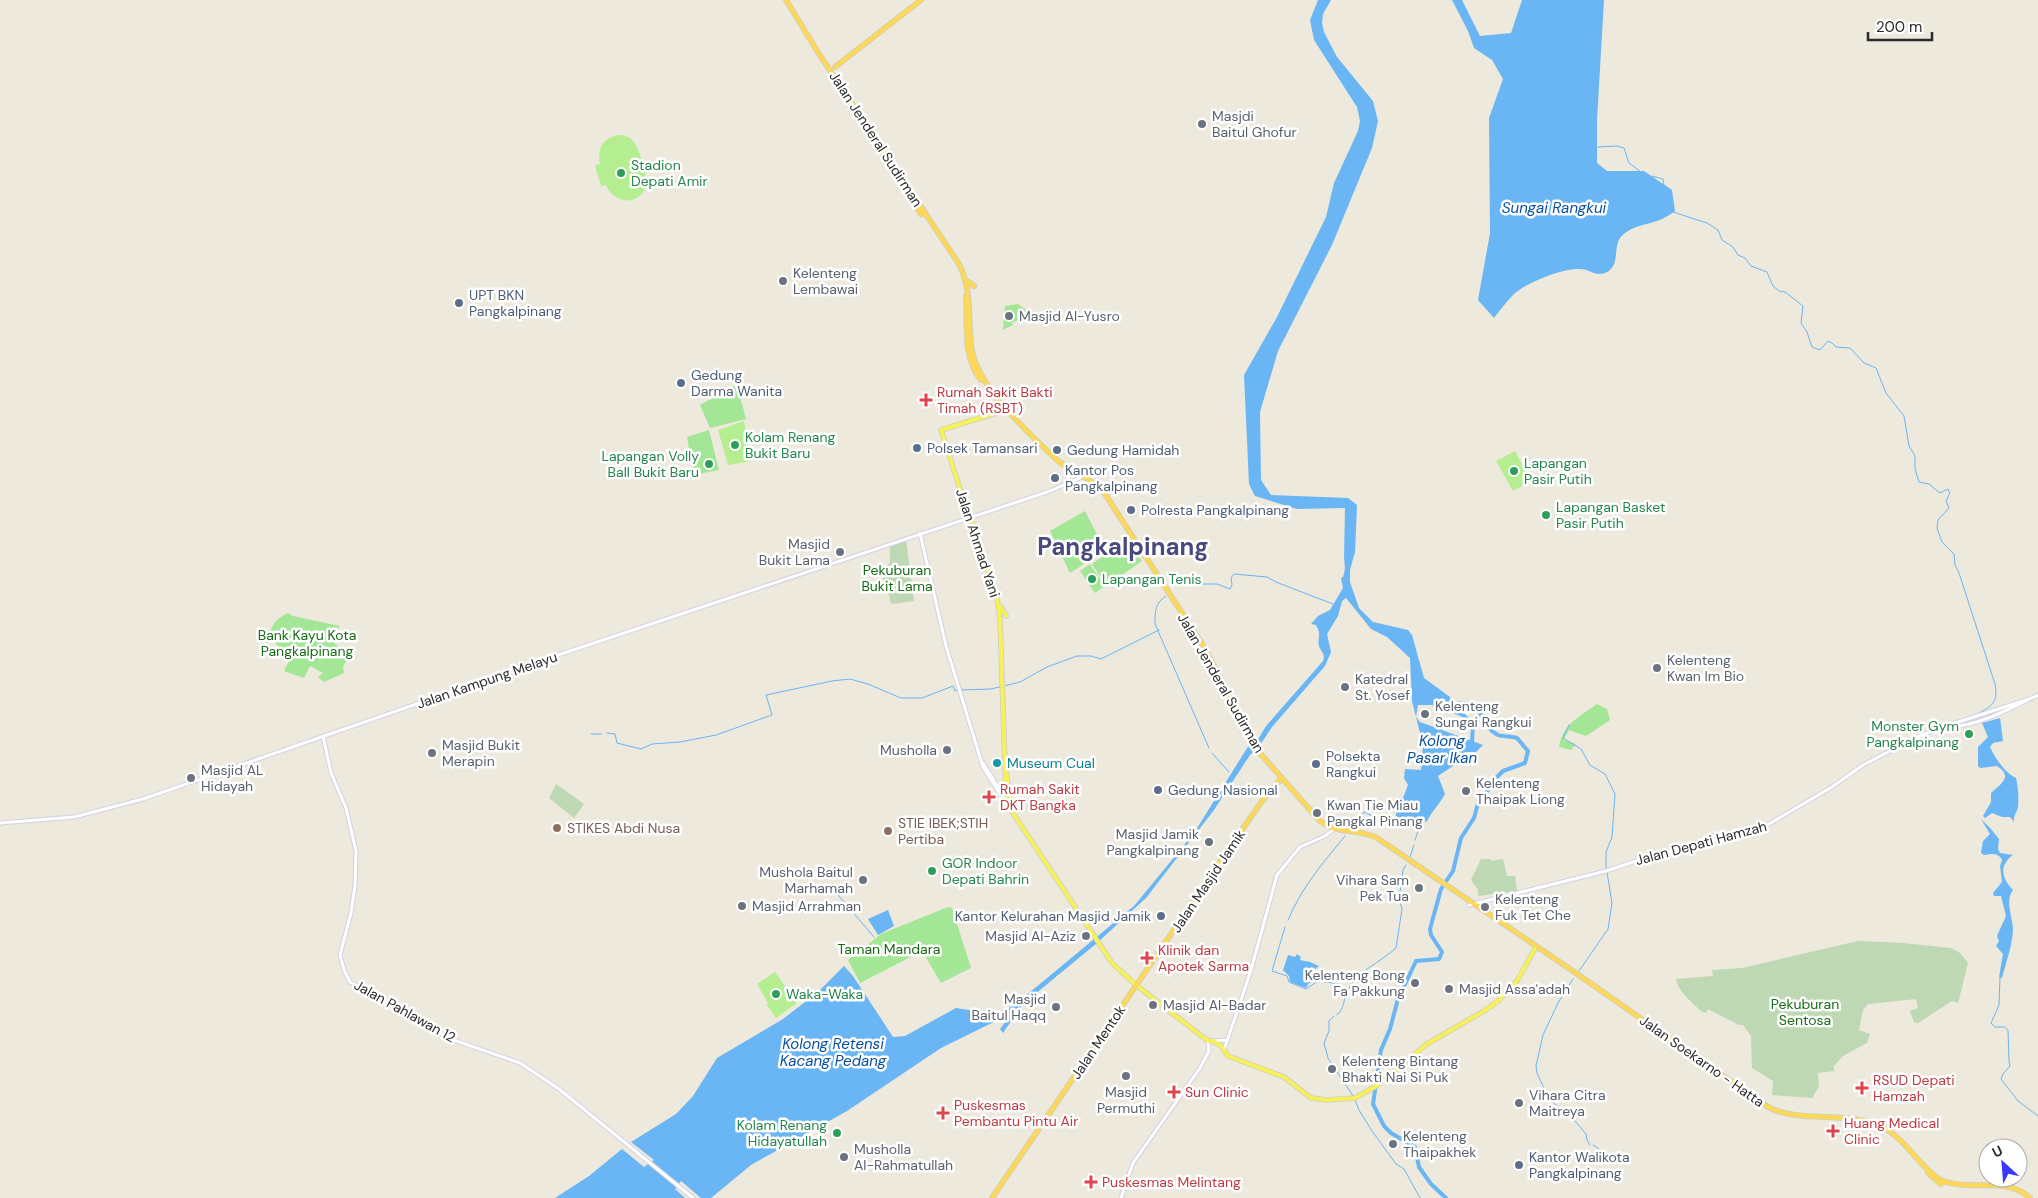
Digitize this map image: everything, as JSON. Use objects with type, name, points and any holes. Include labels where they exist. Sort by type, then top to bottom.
[{"type":"highway","name":"Jalan Jenderal Sudirman","points":[[786,0],[825,64],[957,264],[966,281],[974,358],[981,376],[1007,410]]},
{"type":"highway","points":[[835,68],[920,0]]},
{"type":"highway","name":"Jalan Jenderal Sudirman","points":[[957,264],[965,289],[967,338],[974,369],[1007,410],[1053,459],[1070,473],[1081,478]]},
{"type":"highway","points":[[966,281],[974,286]]},
{"type":"highway","name":"Jalan Jenderal Sudirman","points":[[1053,459],[1098,489],[1117,515],[1203,651],[1252,744],[1323,823],[1340,830],[1367,834],[1377,838],[1444,885]]},
{"type":"highway","name":"Jalan Jenderal Sudirman","points":[[1282,778],[1317,821],[1333,830],[1375,839],[1444,885]]},
{"type":"highway","name":"Jalan Masjid Jamik","points":[[1136,985],[1262,801],[1282,778]]},
{"type":"highway","name":"Jalan Soekarno - Hatta","points":[[1444,885],[1771,1109],[1787,1114],[1837,1117],[1872,1122],[1887,1129],[1896,1136],[1930,1172],[1944,1182],[2008,1186],[2021,1191],[2028,1198]]},
{"type":"highway","name":"Jalan Mentok","points":[[992,1198],[1136,985]]},
{"type":"main road","name":"Jalan Ahmad Yani","points":[[1007,410],[941,430],[969,517],[996,590],[1000,619],[1004,760],[1010,809],[1094,939],[1112,963],[1136,985],[1224,1050],[1228,1056],[1284,1077],[1311,1098],[1327,1100],[1354,1098],[1373,1089],[1427,1044],[1484,1012],[1503,997],[1522,974],[1535,948]]},
{"type":"main road","points":[[1066,482],[1070,473]]},
{"type":"main road","name":"Jalan Kampung Melayu","points":[[0,822],[74,817],[134,802],[921,532],[1050,491],[1066,482],[1081,478]]},
{"type":"main road","points":[[921,532],[951,662],[983,767],[1000,794],[1008,798]]},
{"type":"main road","points":[[997,601],[1006,616]]},
{"type":"main road","name":"Jalan Depati Hamzah","points":[[1942,727],[1963,725],[2038,695]]},
{"type":"main road","name":"Jalan Depati Hamzah","points":[[1472,904],[1530,891],[1606,871],[1636,860],[1762,828],[1864,765],[1912,739],[1977,716],[1983,717]]},
{"type":"main road","name":"Jalan Pahlawan 12","points":[[323,736],[329,764],[346,808],[356,850],[355,886],[350,916],[340,954],[344,970],[350,982],[413,1016],[448,1038],[520,1063],[559,1090],[693,1198]]},
{"type":"main road","points":[[1224,1050],[1251,970],[1276,877],[1300,847],[1325,836],[1333,830]]},
{"type":"main road","points":[[1121,1198],[1133,1163],[1200,1068],[1209,1051],[1211,1041],[1227,1040]]},
{"type":"green space","name":"Stadion Depati Amir","points":[[618,135],[626,136],[633,141],[643,164],[646,185],[641,195],[636,199],[624,200],[618,198],[609,191],[606,185],[601,186],[595,166],[600,164],[599,153],[604,142]]},
{"type":"green space","points":[[1018,304],[1025,309],[1026,321],[1012,322],[1013,325],[1003,330],[1005,306]]},
{"type":"green space","points":[[737,385],[746,419],[710,428],[700,405]]},
{"type":"green space","name":"Kolam Renang Bukit Baru","points":[[744,421],[751,461],[728,465],[718,430]]},
{"type":"green space","points":[[709,430],[719,470],[693,475],[687,437]]},
{"type":"green space","name":"Lapangan Pasir Putih","points":[[1515,451],[1531,481],[1513,491],[1496,461]]},
{"type":"green space","points":[[1085,511],[1105,550],[1070,573],[1050,531]]},
{"type":"green space","name":"Pekuburan Bukit Lama","points":[[906,540],[914,601],[891,604],[888,591],[884,592],[882,570],[890,563],[890,546]]},
{"type":"green space","points":[[1126,540],[1142,561],[1106,586],[1092,564]]},
{"type":"green space","name":"Lapangan Tenis","points":[[1090,564],[1105,586],[1095,593],[1080,571]]},
{"type":"green space","name":"Bank Kayu Kota Pangkalpinang","points":[[288,613],[293,616],[340,626],[330,638],[346,661],[343,667],[344,673],[324,682],[318,677],[323,673],[310,666],[304,678],[284,671],[290,659],[269,636],[276,622]]},
{"type":"green space","points":[[1597,704],[1607,709],[1610,720],[1586,736],[1569,730],[1563,740],[1576,744],[1571,750],[1559,747],[1564,732],[1568,727],[1578,717]]},
{"type":"green space","points":[[556,784],[584,804],[574,818],[549,798]]},
{"type":"green space","points":[[1481,859],[1490,859],[1491,861],[1503,859],[1507,876],[1515,876],[1517,891],[1478,896],[1478,890],[1471,880]]},
{"type":"green space","name":"Taman Mandara","points":[[948,907],[952,908],[971,968],[941,983],[922,951],[860,983],[848,960],[881,934]]},
{"type":"green space","name":"Pekuburan Sentosa","points":[[1858,941],[1951,948],[1960,953],[1968,963],[1958,1003],[1952,1001],[1918,1023],[1914,1022],[1910,1011],[1918,1008],[1916,999],[1868,1004],[1863,1010],[1859,1030],[1870,1034],[1867,1043],[1843,1056],[1834,1066],[1834,1071],[1818,1073],[1819,1087],[1813,1098],[1772,1095],[1773,1081],[1752,1068],[1751,1036],[1743,1025],[1739,1025],[1708,1009],[1706,1013],[1702,1012],[1690,1001],[1677,984],[1676,979],[1713,976],[1712,970],[1742,968]]},
{"type":"green space","name":"Waka-Waka","points":[[775,972],[797,1003],[776,1018],[767,1005],[768,1003],[757,984]]},
{"type":"water","name":"Kolong Retensi Kacang Pedang","points":[[1318,0],[1331,0],[1323,14],[1324,32],[1337,57],[1373,101],[1378,121],[1372,148],[1332,245],[1278,351],[1260,412],[1261,480],[1271,495],[1348,498],[1357,505],[1355,552],[1350,570],[1350,582],[1359,608],[1373,622],[1408,630],[1412,635],[1424,678],[1450,697],[1451,709],[1447,714],[1432,705],[1418,705],[1416,717],[1412,701],[1410,658],[1387,637],[1371,629],[1346,598],[1342,601],[1338,616],[1327,634],[1331,652],[1325,666],[1272,727],[1258,748],[1250,755],[1214,810],[1146,898],[1097,943],[1023,1004],[1003,1033],[1000,1029],[1009,1017],[1008,1015],[941,1048],[847,1111],[751,1165],[711,1198],[701,1198],[681,1181],[675,1189],[685,1198],[555,1198],[589,1176],[622,1149],[644,1167],[654,1160],[631,1142],[676,1114],[693,1096],[717,1058],[783,1019],[818,992],[844,966],[853,976],[893,1037],[905,1036],[956,1008],[976,1011],[984,1017],[1017,1003],[1134,906],[1194,833],[1249,745],[1254,746],[1266,726],[1323,661],[1324,655],[1319,646],[1319,632],[1316,625],[1311,624],[1318,616],[1330,610],[1343,588],[1341,578],[1345,569],[1345,508],[1297,509],[1255,496],[1249,484],[1244,375],[1277,317],[1326,217],[1334,183],[1358,131],[1360,121],[1357,107],[1314,40],[1310,20]]},
{"type":"water","name":"Sungai Rangkui","points":[[1452,0],[1462,0],[1480,36],[1511,33],[1522,0],[1604,0],[1597,120],[1597,163],[1607,171],[1644,171],[1672,190],[1675,211],[1662,219],[1634,228],[1624,234],[1618,242],[1614,265],[1607,272],[1599,274],[1578,269],[1544,277],[1514,294],[1494,318],[1478,300],[1490,233],[1489,118],[1503,79],[1492,60],[1474,48],[1468,31]]},
{"type":"water","name":"Kolong Pasar Ikan","points":[[1416,717],[1420,722],[1483,745],[1476,752],[1465,752],[1453,766],[1438,776],[1445,794],[1427,821],[1420,824],[1419,827],[1396,816],[1396,806],[1399,797],[1403,798],[1408,785],[1404,778],[1405,769],[1421,770],[1423,745]]},
{"type":"water","points":[[2000,718],[2003,741],[1993,743],[1990,747],[2001,765],[2016,778],[2018,809],[2014,822],[2010,817],[2002,817],[1992,813],[1985,818],[1983,816],[1991,802],[1991,793],[2005,777],[2002,770],[1997,766],[1980,768],[1978,766],[1978,747],[1988,737],[1982,723]]},
{"type":"water","points":[[1981,819],[1999,839],[1998,849],[2000,853],[2013,855],[2005,863],[2003,872],[2006,881],[2013,890],[2009,903],[2013,934],[2002,978],[1999,977],[2003,954],[1996,946],[1999,941],[1997,936],[2006,916],[2001,896],[1994,896],[1993,893],[2002,882],[2000,866],[2002,860],[1996,855],[1984,855],[1981,853],[1983,841],[1990,834]]},
{"type":"water","points":[[888,910],[894,926],[878,935],[868,919]]},
{"type":"water","points":[[1297,954],[1301,957],[1300,960],[1319,966],[1312,972],[1318,978],[1317,980],[1309,983],[1306,988],[1290,982],[1289,976],[1283,970],[1288,955],[1295,957]]},
{"type":"waterway","points":[[1597,147],[1617,146],[1624,148],[1629,163],[1641,172]]},
{"type":"waterway","points":[[1652,176],[1663,179],[1664,185]]},
{"type":"waterway","points":[[1673,212],[1707,223],[1718,230],[1722,240],[1733,247],[1738,255],[1745,258],[1751,266],[1767,272],[1773,286],[1779,291],[1785,292],[1803,306],[1801,323],[1807,332],[1812,347],[1820,350],[1828,341],[1836,347],[1850,348],[1864,363],[1876,368],[1886,393],[1904,416],[1909,446],[1915,456],[1915,469],[1919,482],[1929,484],[1940,493],[1948,489],[1950,493],[1946,501],[1949,508],[1938,520],[1937,528],[1942,542],[1954,554],[1955,565],[1995,684],[1996,695],[1994,702],[1979,713],[1984,723]]},
{"type":"waterway","points":[[1180,585],[1187,581],[1192,584],[1217,584],[1230,589],[1232,585],[1231,578],[1234,574],[1267,577],[1333,604]]},
{"type":"waterway","points":[[1166,596],[1156,608],[1155,624],[1209,748]]},
{"type":"waterway","points":[[961,690],[991,689],[1020,682],[1047,667],[1077,656],[1091,656],[1101,659],[1159,630]]},
{"type":"waterway","points":[[607,733],[615,734],[617,743],[641,749],[652,744],[680,742],[716,735],[772,715],[766,695],[832,681],[850,679],[868,684],[901,698],[922,698],[953,686],[955,691],[957,690]]},
{"type":"waterway","points":[[1446,1198],[1431,1184],[1419,1167],[1415,1147],[1391,1133],[1384,1126],[1373,1104],[1381,1050],[1390,1029],[1398,999],[1416,961],[1439,959],[1442,952],[1431,935],[1430,929],[1441,889],[1453,871],[1461,838],[1474,818],[1477,807],[1495,779],[1503,771],[1525,763],[1528,751],[1517,738],[1500,736],[1491,730],[1486,725],[1477,708],[1464,703],[1454,704],[1453,711],[1463,715],[1473,725],[1472,742]]},
{"type":"waterway","points":[[1569,725],[1563,738],[1581,749],[1590,765],[1605,774],[1615,794],[1612,837],[1606,852],[1606,868]]},
{"type":"waterway","points":[[591,734],[601,734]]},
{"type":"waterway","points":[[1212,753],[1229,772]]},
{"type":"waterway","points":[[1356,822],[1364,812],[1376,818]]},
{"type":"waterway","points":[[1381,819],[1398,817]]},
{"type":"waterway","points":[[1415,840],[1421,822]]},
{"type":"waterway","points":[[1288,920],[1306,886],[1345,836]]},
{"type":"waterway","points":[[1410,857],[1414,845]]},
{"type":"waterway","points":[[1337,1015],[1340,1013],[1348,990],[1357,977],[1396,948],[1402,909],[1399,899],[1403,870],[1406,865]]},
{"type":"waterway","points":[[1579,971],[1608,929],[1612,903],[1607,872]]},
{"type":"waterway","points":[[832,888],[874,937]]},
{"type":"waterway","points":[[1285,927],[1272,971],[1287,976],[1289,982],[1306,989],[1318,981],[1339,984]]},
{"type":"waterway","points":[[2000,978],[1999,1005],[1991,1023],[1995,1027],[2005,1027],[2008,1030],[2010,1066],[2001,1079],[2018,1101],[2038,1116]]},
{"type":"waterway","points":[[1573,979],[1558,1003],[1543,1035],[1536,1066],[1537,1073],[1549,1099],[1576,1122],[1586,1134],[1590,1145]]},
{"type":"waterway","points":[[1334,1016],[1329,1021],[1329,1031],[1324,1043],[1328,1058],[1353,1096]]},
{"type":"waterway","points":[[1355,1100],[1372,1131],[1396,1164],[1404,1169],[1420,1198]]},
{"type":"waterway","points":[[1593,1145],[1599,1149]]},
{"type":"place","name":"Masjdi Baitul Ghofur","points":[[1202,124]]},
{"type":"place","name":"Stadion Depati Amir","points":[[621,173]]},
{"type":"place","name":"Kelenteng Lembawai","points":[[783,281]]},
{"type":"place","name":"UPT BKN Pangkalpinang","points":[[459,303]]},
{"type":"place","name":"Masjid Al-Yusro","points":[[1009,316]]},
{"type":"place","name":"Gedung Darma Wanita","points":[[681,383]]},
{"type":"place","name":"Rumah Sakit Bakti Timah (RSBT)","points":[[926,400]]},
{"type":"place","name":"Kolam Renang Bukit Baru","points":[[735,445]]},
{"type":"place","name":"Polsek Tamansari","points":[[917,448]]},
{"type":"place","name":"Gedung Hamidah","points":[[1057,450]]},
{"type":"place","name":"Lapangan Volly Ball Bukit Baru","points":[[709,464]]},
{"type":"place","name":"Lapangan Pasir Putih","points":[[1514,471]]},
{"type":"place","name":"Kantor Pos Pangkalpinang","points":[[1055,478]]},
{"type":"place","name":"Polresta Pangkalpinang","points":[[1131,510]]},
{"type":"place","name":"Lapangan Basket Pasir Putih","points":[[1546,515]]},
{"type":"place","name":"Masjid Bukit Lama","points":[[840,552]]},
{"type":"place","name":"Lapangan Tenis","points":[[1092,579]]},
{"type":"place","name":"Kelenteng Kwan Im Bio","points":[[1657,668]]},
{"type":"place","name":"Katedral St. Yosef","points":[[1345,687]]},
{"type":"place","name":"Kelenteng Sungai Rangkui","points":[[1425,714]]},
{"type":"place","name":"Monster Gym Pangkalpinang","points":[[1969,734]]},
{"type":"place","name":"Musholla","points":[[947,750]]},
{"type":"place","name":"Masjid Bukit Merapin","points":[[432,753]]},
{"type":"place","name":"Museum Cual","points":[[997,763]]},
{"type":"place","name":"Polsekta Rangkui","points":[[1316,764]]},
{"type":"place","name":"Masjid AL Hidayah","points":[[191,778]]},
{"type":"place","name":"Gedung Nasional","points":[[1158,790]]},
{"type":"place","name":"Kelenteng Thaipak Liong","points":[[1466,791]]},
{"type":"place","name":"Rumah Sakit DKT Bangka","points":[[989,797]]},
{"type":"place","name":"Kwan Tie Miau Pangkal Pinang","points":[[1317,813]]},
{"type":"place","name":"STIKES Abdi Nusa","points":[[557,828]]},
{"type":"place","name":"STIE IBEK;STIH Pertiba","points":[[888,831]]},
{"type":"place","name":"Masjid Jamik Pangkalpinang","points":[[1209,842]]},
{"type":"place","name":"GOR Indoor Depati Bahrin","points":[[932,871]]},
{"type":"place","name":"Mushola Baitul Marhamah","points":[[863,880]]},
{"type":"place","name":"Vihara Sam Pek Tua","points":[[1419,888]]},
{"type":"place","name":"Masjid Arrahman","points":[[742,906]]},
{"type":"place","name":"Kelenteng Fuk Tet Che","points":[[1485,907]]},
{"type":"place","name":"Kantor Kelurahan Masjid Jamik","points":[[1161,916]]},
{"type":"place","name":"Masjid Al-Aziz","points":[[1086,936]]},
{"type":"place","name":"Klinik dan Apotek Sarma","points":[[1147,958]]},
{"type":"place","name":"Kelenteng Bong Fa Pakkung","points":[[1415,983]]},
{"type":"place","name":"Masjid Assa'adah","points":[[1449,989]]},
{"type":"place","name":"Waka-Waka","points":[[776,994]]},
{"type":"place","name":"Masjid Al-Badar","points":[[1153,1005]]},
{"type":"place","name":"Masjid Baitul Haqq","points":[[1056,1007]]},
{"type":"place","name":"Kelenteng Bintang Bhakti Nai Si Puk","points":[[1332,1069]]},
{"type":"place","name":"Masjid Permuthi","points":[[1126,1076]]},
{"type":"place","name":"RSUD Depati Hamzah","points":[[1862,1088]]},
{"type":"place","name":"Sun Clinic","points":[[1174,1092]]},
{"type":"place","name":"Vihara Citra Maitreya","points":[[1519,1103]]},
{"type":"place","name":"Puskesmas Pembantu Pintu Air","points":[[943,1113]]},
{"type":"place","name":"Huang Medical Clinic","points":[[1833,1131]]},
{"type":"place","name":"Kolam Renang Hidayatullah","points":[[837,1133]]},
{"type":"place","name":"Kelenteng Thaipakhek","points":[[1393,1144]]},
{"type":"place","name":"Musholla Al-Rahmatullah","points":[[844,1157]]},
{"type":"place","name":"Kantor Walikota Pangkalpinang","points":[[1519,1165]]},
{"type":"place","name":"Puskesmas Melintang","points":[[1091,1182]]},
{"type":"district","name":"Pangkalpinang","points":[[1123,546]]}]
